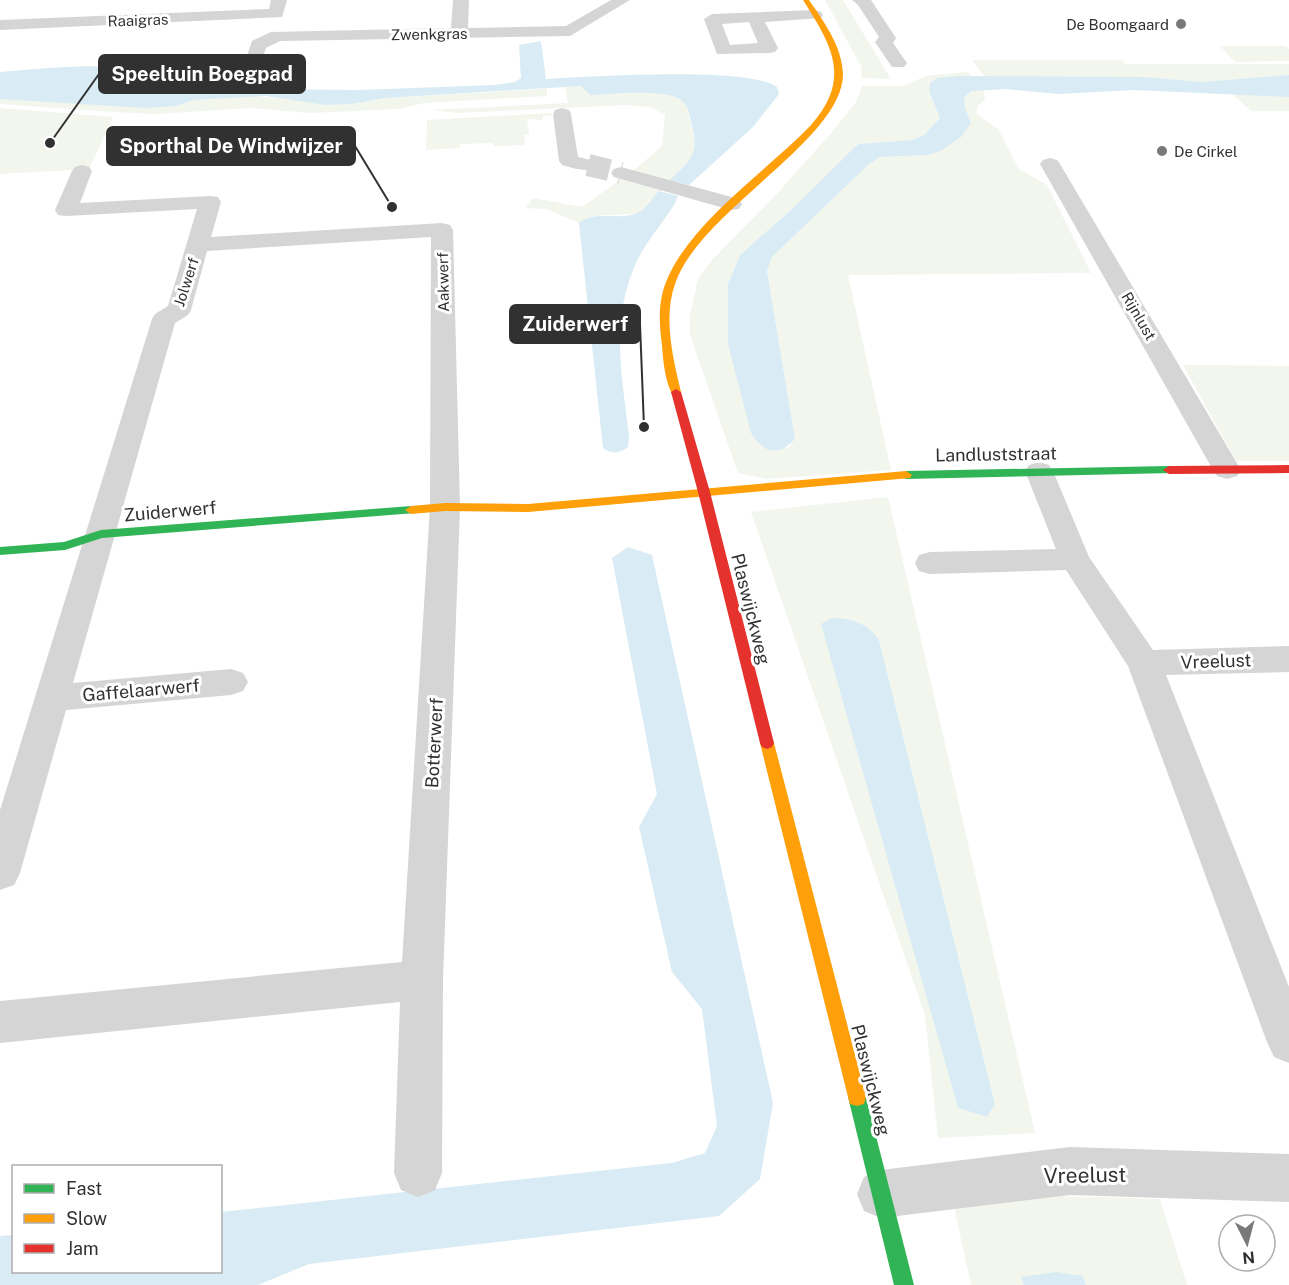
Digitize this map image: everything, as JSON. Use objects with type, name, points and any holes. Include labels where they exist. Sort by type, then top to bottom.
[{"type":"street","points":[[459,33],[461,0]]},
{"type":"street","name":"Zwenkgras","points":[[277,36],[570,31],[622,0]]},
{"type":"street","name":"Plaswijckweg","points":[[806,0],[836,57],[839,78],[830,102],[819,122],[731,204],[683,257],[670,284],[666,310],[667,347],[904,1285]]},
{"type":"street","points":[[860,0],[864,2],[888,38],[884,42],[898,63]]},
{"type":"street","name":"Raaigras","points":[[0,25],[278,7],[277,36]]},
{"type":"street","points":[[755,18],[815,15]]},
{"type":"street","points":[[250,73],[258,45],[277,36]]},
{"type":"street","points":[[562,114],[569,161],[588,165]]},
{"type":"street","name":"Rijnlust","points":[[1050,164],[1227,470]]},
{"type":"street","name":"Jolwerf","points":[[82,171],[66,210],[210,202],[179,310],[164,319],[101,534]]},
{"type":"street","points":[[621,173],[731,204]]},
{"type":"street","name":"Aakwerf","points":[[197,245],[442,230],[445,507]]},
{"type":"street","name":"Landluststraat","points":[[704,492],[900,475],[1039,471],[1289,469]]},
{"type":"street","points":[[1039,471],[1075,559],[1143,663],[1289,1042]]},
{"type":"street","name":"Zuiderwerf","points":[[0,552],[64,546],[101,534],[445,507],[528,508],[704,492]]},
{"type":"street","name":"Botterwerf","points":[[418,1173],[422,980],[445,507]]},
{"type":"street","name":"Gaffelaarwerf","points":[[0,873],[101,534]]},
{"type":"street","points":[[930,563],[1075,559]]},
{"type":"street","name":"Vreelust","points":[[1143,663],[1289,659]]},
{"type":"street","name":"Gaffelaarwerf","points":[[51,698],[231,682]]},
{"type":"street","points":[[0,1022],[422,980]]},
{"type":"street","name":"Vreelust","points":[[881,1194],[1070,1171],[1289,1178]]},
{"type":"shaded area","points":[[825,0],[843,0],[891,79],[862,78],[861,66]]},
{"type":"shaded area","points":[[541,41],[546,79],[666,74],[734,77],[760,81],[777,87],[779,94],[753,127],[689,185],[669,181],[687,163],[694,151],[694,136],[688,109],[679,98],[655,93],[590,95],[581,86],[385,98],[352,104],[326,105],[266,96],[193,100],[176,106],[146,108],[0,99],[0,72],[93,66],[113,69],[106,92],[147,93],[247,89],[359,90],[495,85],[515,82],[521,78],[519,45]]},
{"type":"shaded area","points":[[1220,46],[1285,46],[1289,49],[1289,61],[1235,62]]},
{"type":"shaded area","points":[[972,60],[1122,60],[1125,64],[1289,64],[1289,75],[1202,82],[1144,77],[985,77]]},
{"type":"shaded area","points":[[968,72],[972,77],[937,78],[930,83],[929,91],[940,118],[924,135],[912,140],[859,144],[791,210],[740,255],[728,284],[787,449],[795,439],[767,270],[772,257],[868,165],[880,157],[928,155],[971,123],[965,108],[964,97],[972,91],[983,89],[985,99],[977,107],[977,114],[998,129],[1019,169],[1047,185],[1091,273],[848,275],[891,470],[766,479],[738,473],[690,335],[690,316],[698,279],[711,261],[774,197],[832,132],[856,102],[862,86],[903,86],[926,76]]},
{"type":"shaded area","points":[[1289,75],[1289,97],[1133,90],[1059,94],[1006,89],[972,91],[964,97],[965,108],[971,123],[961,137],[942,150],[928,155],[880,157],[868,165],[772,257],[767,271],[795,439],[783,448],[772,450],[761,445],[751,433],[728,344],[728,284],[740,255],[791,210],[859,144],[912,140],[924,135],[940,118],[929,91],[930,83],[937,78],[959,76],[1144,77],[1202,82]]},
{"type":"shaded area","points":[[581,86],[591,95],[666,94],[677,97],[685,104],[694,138],[690,160],[641,212],[601,215],[579,223],[547,209],[526,208],[533,198],[582,207],[638,167],[662,146],[665,115],[650,107],[625,105],[457,113],[431,110],[568,103],[565,87]]},
{"type":"shaded area","points":[[547,89],[547,96],[424,103],[400,109],[310,113],[251,108],[156,114],[0,104],[0,99],[176,106],[193,100],[252,96],[294,99],[326,105],[352,104],[385,98]]},
{"type":"shaded area","points":[[721,89],[739,94],[753,106],[743,110],[714,92]]},
{"type":"shaded area","points":[[1231,93],[1289,97],[1289,111],[1251,111]]},
{"type":"shaded area","points":[[0,108],[113,117],[89,169],[0,174]]},
{"type":"shaded area","points":[[552,113],[552,116],[543,116],[543,120],[527,119],[529,135],[524,135],[525,145],[460,144],[460,148],[426,150],[427,120]]},
{"type":"shaded area","points":[[659,191],[678,196],[636,263],[628,285],[623,306],[620,349],[629,436],[628,447],[619,452],[612,452],[603,448],[579,223],[593,217],[632,215],[642,210]]},
{"type":"shaded area","points":[[1183,365],[1289,366],[1289,461],[1236,461]]},
{"type":"shaded area","points":[[888,497],[1035,1133],[938,1138],[925,1015],[751,512]],"holes":[[[832,618],[879,640],[995,1104],[986,1117],[958,1108],[822,624]]]},
{"type":"shaded area","points":[[628,547],[652,555],[773,1103],[760,1179],[719,1216],[309,1264],[258,1285],[0,1285],[0,1236],[12,1235],[12,1273],[222,1273],[222,1212],[672,1163],[705,1153],[717,1126],[702,1009],[672,972],[639,827],[657,794],[612,558]]},
{"type":"shaded area","points":[[832,618],[858,623],[869,629],[879,640],[995,1104],[987,1117],[958,1108],[821,624]]},
{"type":"shaded area","points":[[951,1193],[1160,1199],[1187,1285],[1086,1285],[1083,1276],[1021,1278],[1024,1285],[971,1285]]},
{"type":"shaded area","points":[[1056,1272],[1083,1276],[1086,1285],[1024,1285],[1021,1277]]},
{"type":"tunnel","points":[[588,165],[621,173]]},
{"type":"traffic: fast","points":[[906,475],[1169,470]]},
{"type":"traffic: fast","points":[[0,551],[65,546],[101,534],[411,510]]},
{"type":"traffic: fast","points":[[857,1097],[904,1285]]},
{"type":"traffic: slow","points":[[676,392],[668,352],[665,310],[670,284],[678,266],[710,226],[814,127],[829,107],[836,91],[839,74],[836,54],[828,35],[806,0]]},
{"type":"traffic: slow","points":[[411,510],[445,507],[528,508],[906,475]]},
{"type":"traffic: slow","points":[[767,743],[857,1097]]},
{"type":"traffic: jam","points":[[676,392],[704,492],[767,743]]},
{"type":"traffic: jam","points":[[1169,470],[1289,469]]},
{"type":"place","name":"De Boomgaard","points":[[1181,24]]},
{"type":"place","name":"Speeltuin Boegpad","points":[[50,143]]},
{"type":"place","name":"De Cirkel","points":[[1162,151]]},
{"type":"place","name":"Sporthal De Windwijzer","points":[[392,207]]},
{"type":"place","name":"Zuiderwerf","points":[[644,427]]}]
